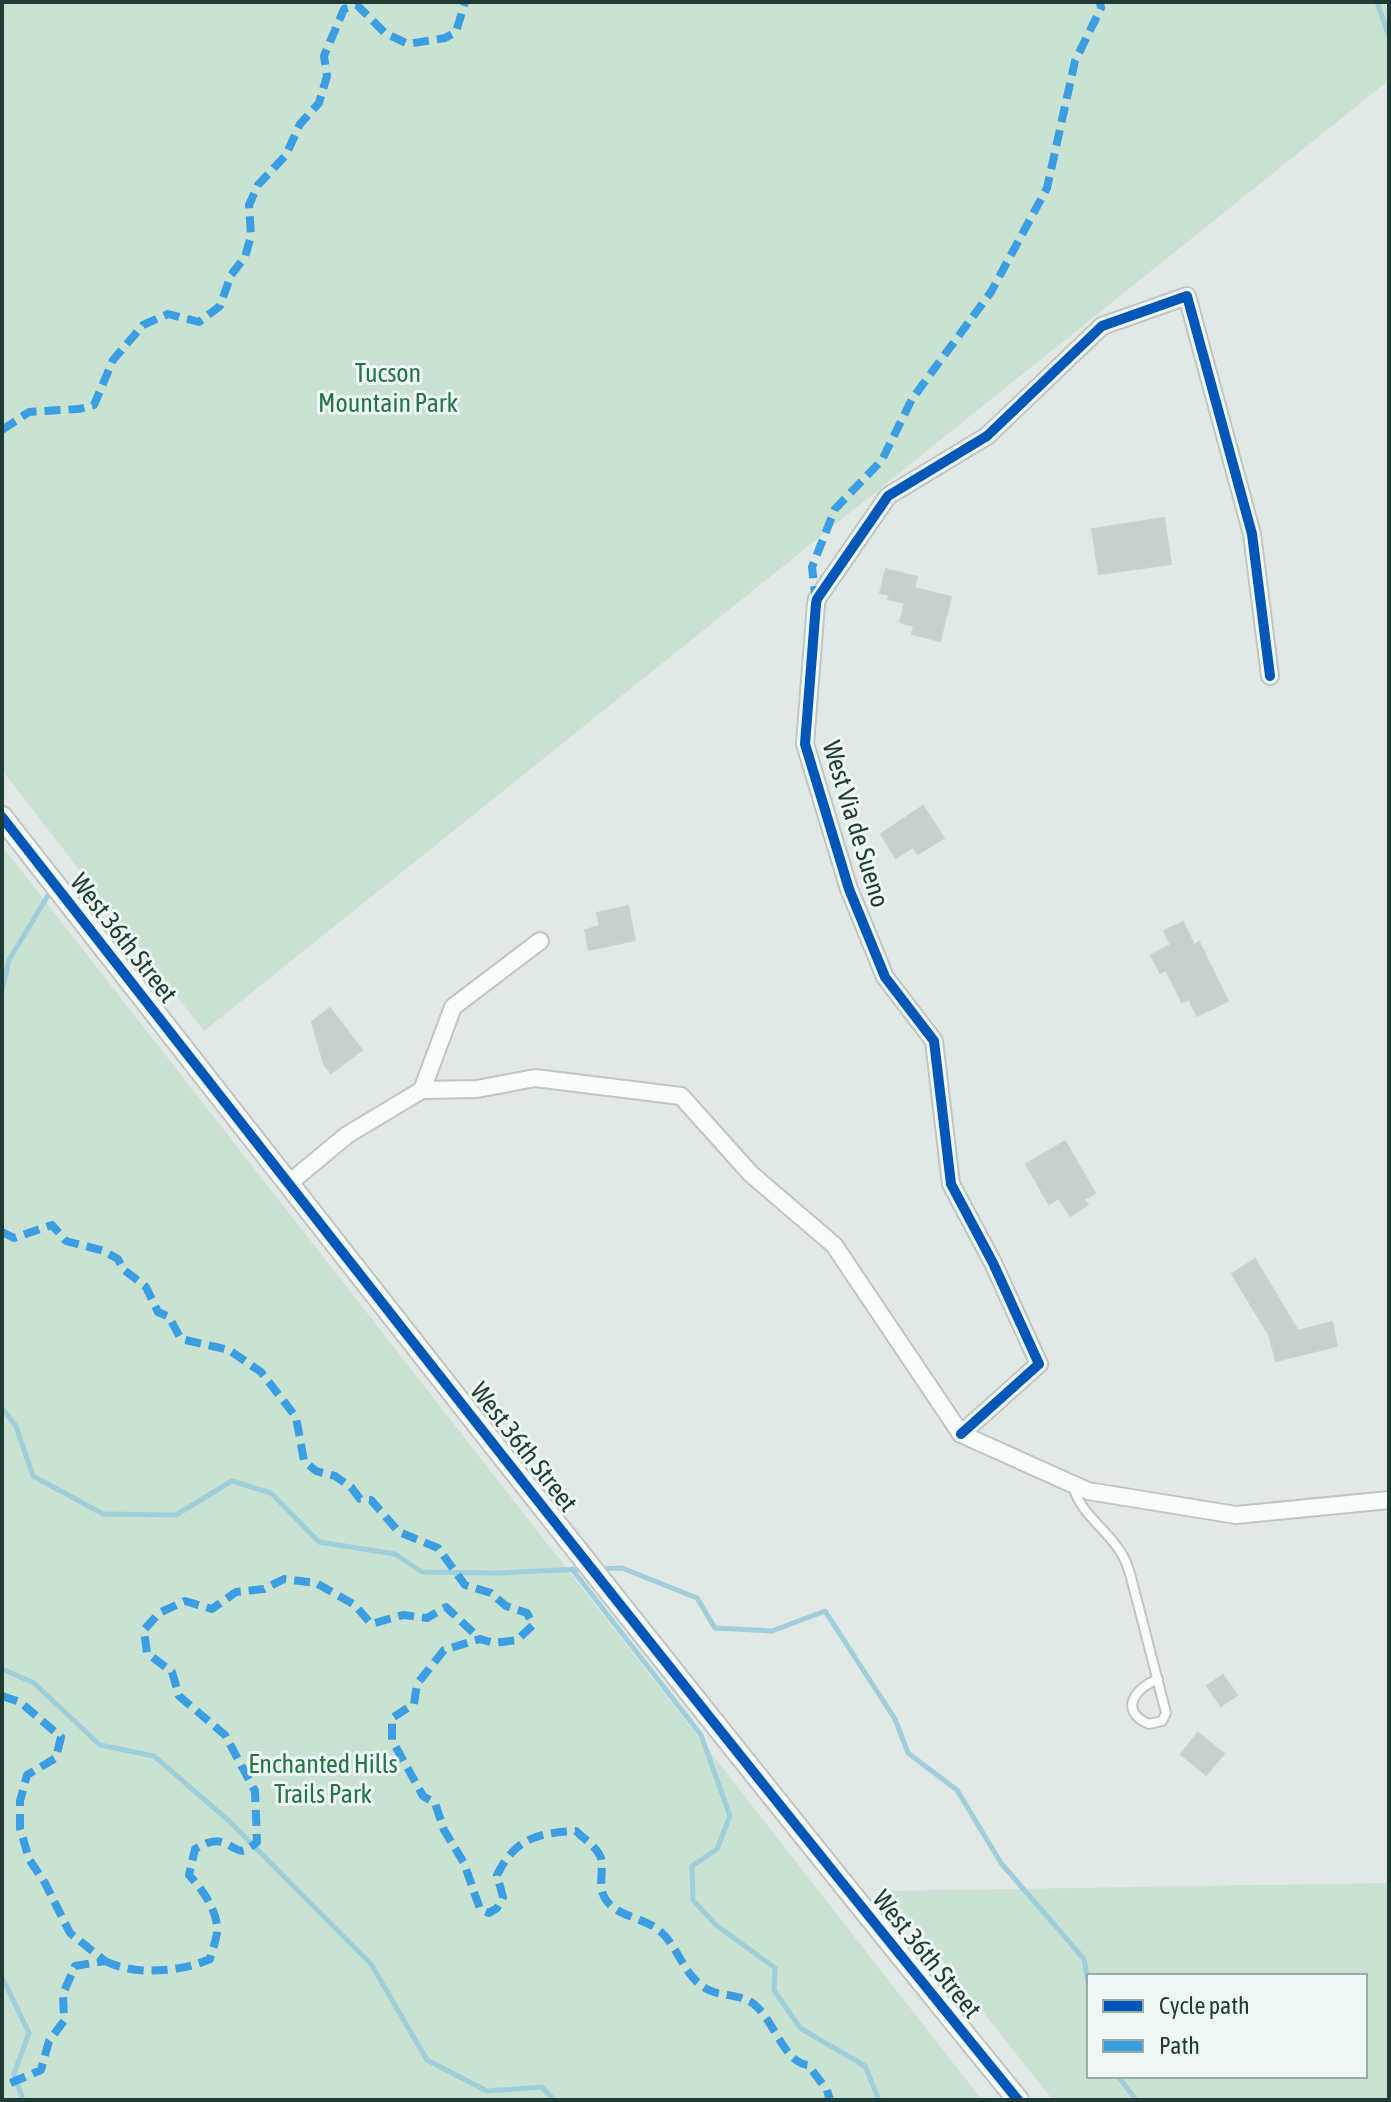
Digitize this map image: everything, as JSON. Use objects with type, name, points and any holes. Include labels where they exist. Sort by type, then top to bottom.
[{"type":"street","name":"West Via de Sueno","points":[[961,1434],[1039,1364],[993,1263],[951,1184],[934,1041],[885,977],[849,889],[805,744],[817,599],[888,496],[987,436],[1102,326],[1187,296],[1252,534],[1270,676]]},
{"type":"street","name":"West 36th Street","points":[[2,817],[839,1880],[1018,2100]]},
{"type":"street","points":[[422,1090],[453,1007],[540,941]]},
{"type":"street","points":[[288,1184],[347,1135],[422,1090],[477,1089],[535,1078],[681,1096],[751,1174],[834,1245],[961,1434],[1088,1491],[1236,1515],[1389,1500]]},
{"type":"lane","points":[[1072,1484],[1078,1500],[1122,1554],[1158,1679],[1166,1716],[1159,1723],[1149,1724],[1136,1715],[1132,1705],[1139,1689],[1158,1679]]},
{"type":"green space","name":"Tucson Mountain Park","points":[[2,2],[1389,2],[1389,80],[204,1031],[2,770]]},
{"type":"green space","name":"Enchanted Hills Trails Park","points":[[2,846],[982,2100],[2,2100]]},
{"type":"green space","points":[[1389,1883],[1389,2100],[1053,2100],[887,1891]]},
{"type":"building","points":[[1164,518],[1171,564],[1099,574],[1092,529]]},
{"type":"building","points":[[886,569],[917,577],[914,588],[951,597],[940,641],[912,634],[914,626],[900,622],[905,603],[888,599],[890,595],[880,593]]},
{"type":"building","points":[[923,806],[944,838],[918,854],[913,847],[896,858],[881,834]]},
{"type":"building","points":[[628,906],[635,940],[589,950],[585,930],[600,926],[597,913]]},
{"type":"building","points":[[1183,922],[1194,945],[1199,942],[1228,1001],[1197,1016],[1189,999],[1182,1002],[1166,970],[1160,973],[1151,955],[1171,945],[1164,931]]},
{"type":"building","points":[[330,1008],[362,1050],[331,1073],[324,1064],[312,1022]]},
{"type":"building","points":[[1065,1141],[1095,1193],[1084,1199],[1088,1205],[1070,1216],[1059,1198],[1049,1204],[1026,1164]]},
{"type":"building","points":[[1255,1259],[1298,1331],[1332,1322],[1337,1346],[1276,1361],[1269,1335],[1232,1274]]},
{"type":"building","points":[[1223,1675],[1237,1695],[1221,1706],[1207,1686]]},
{"type":"building","points":[[1198,1733],[1224,1754],[1206,1775],[1181,1754]]},
{"type":"waterway","points":[[1377,2],[1389,37]]},
{"type":"waterway","points":[[2,991],[9,960],[52,889]]},
{"type":"waterway","points":[[2,1408],[16,1426],[33,1476],[103,1514],[176,1515],[232,1481],[271,1493],[319,1542],[395,1554],[422,1572],[498,1573],[583,1569]]},
{"type":"waterway","points":[[601,1569],[622,1568],[697,1598],[715,1628],[772,1631],[825,1611],[895,1719],[908,1753],[957,1790],[1001,1863],[1084,1959],[1087,1976]]},
{"type":"waterway","points":[[572,1569],[701,1735],[730,1816],[717,1849],[692,1866],[693,1900],[716,1925],[775,1968],[774,1990],[800,2028],[865,2066],[879,2100]]},
{"type":"waterway","points":[[2,1669],[34,1683],[100,1745],[154,1756],[229,1821],[371,1964],[427,2060],[487,2091],[542,2087],[554,2100]]},
{"type":"waterway","points":[[2,1977],[29,2033],[14,2074],[23,2100]]},
{"type":"waterway","points":[[1120,2078],[1136,2100]]},
{"type":"marked path","points":[[2,430],[29,412],[94,405],[113,360],[143,325],[168,314],[199,322],[220,306],[231,275],[245,257],[251,236],[249,205],[258,185],[286,155],[300,124],[319,103],[327,76],[324,56],[344,9],[357,5],[385,33],[408,44],[445,38],[456,32],[465,2]]},
{"type":"marked path","points":[[816,602],[812,567],[835,509],[882,460],[912,399],[991,292],[1047,188],[1075,61],[1101,8],[1100,2]]},
{"type":"marked path","points":[[2,1232],[14,1238],[52,1225],[66,1241],[104,1251],[118,1259],[123,1269],[146,1287],[158,1312],[169,1317],[181,1339],[229,1350],[261,1372],[296,1417],[304,1461],[316,1471],[335,1476],[351,1487],[360,1499],[371,1500],[399,1532],[438,1548],[465,1585],[491,1593],[506,1606],[527,1613],[533,1625],[517,1640],[494,1643],[480,1639],[444,1650],[417,1684],[414,1704],[392,1718],[392,1740],[423,1796],[435,1803],[444,1830],[464,1863],[480,1909],[489,1913],[497,1908],[503,1897],[497,1875],[520,1845],[539,1836],[576,1831],[601,1858],[602,1890],[611,1906],[660,1931],[688,1972],[702,1986],[747,2000],[757,2007],[786,2050],[800,2063],[808,2065],[827,2090],[830,2100]]},
{"type":"marked path","points":[[105,1961],[130,1969],[158,1970],[186,1967],[210,1959],[217,1927],[211,1906],[189,1875],[195,1849],[218,1841],[242,1851],[257,1842],[255,1791],[225,1735],[179,1696],[172,1672],[147,1653],[144,1630],[159,1613],[185,1601],[212,1609],[236,1592],[264,1589],[284,1579],[316,1583],[355,1605],[371,1624],[403,1615],[427,1618],[446,1607],[480,1639]]},
{"type":"marked path","points":[[2,1696],[20,1702],[61,1737],[56,1758],[27,1775],[20,1801],[20,1828],[29,1859],[70,1933],[105,1961],[75,1966],[63,1994],[64,2021],[49,2041],[41,2070],[8,2084],[2,2083]]},
{"type":"cycle path","points":[[961,1434],[1039,1364],[993,1263],[951,1184],[934,1041],[885,977],[849,889],[805,744],[817,599],[888,496],[987,436],[1102,326],[1187,296],[1252,534],[1270,676]]},
{"type":"cycle path","points":[[2,817],[634,1622],[1018,2100]]}]
